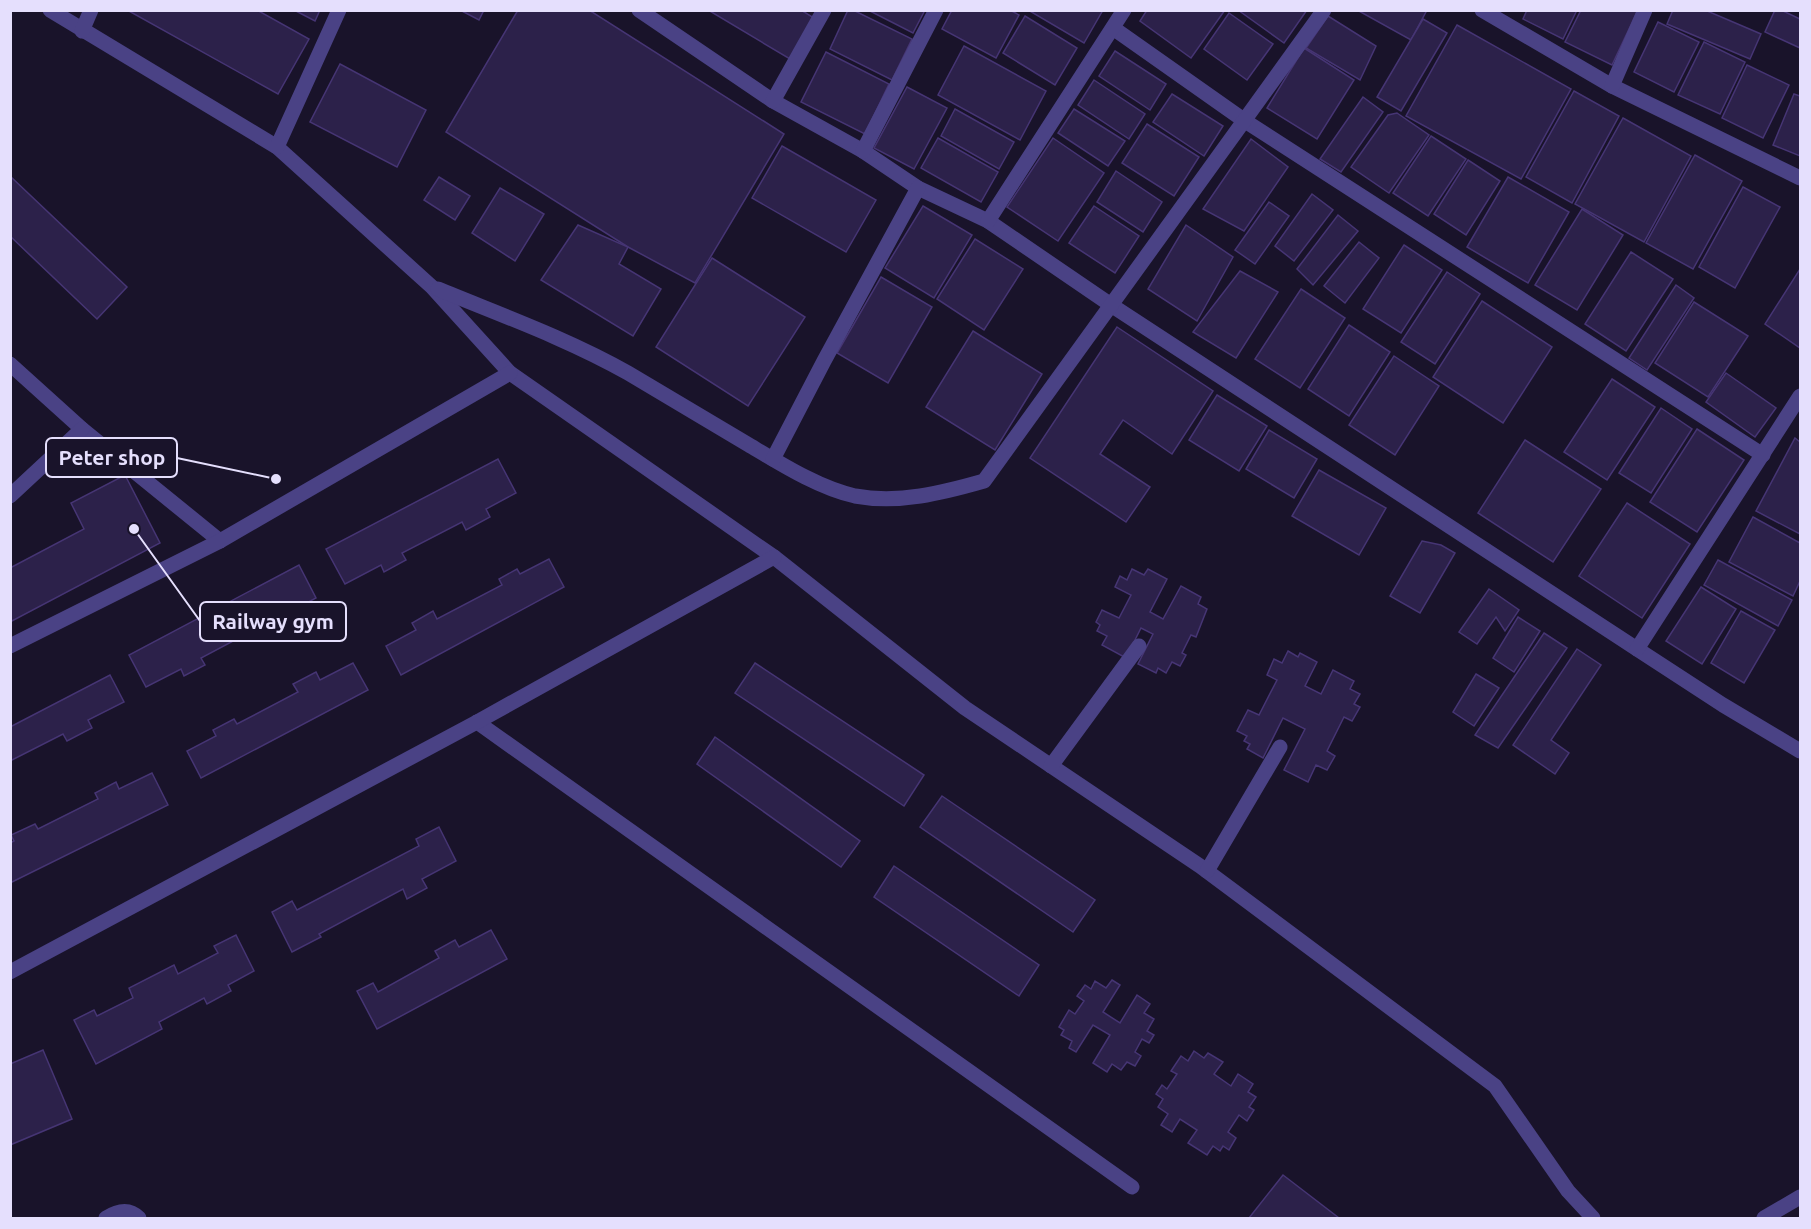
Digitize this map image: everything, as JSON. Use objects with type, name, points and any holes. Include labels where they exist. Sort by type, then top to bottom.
[{"type":"street","points":[[50,10],[278,147],[432,286],[510,373],[774,558],[965,708],[1207,871],[1494,1086],[1568,1191],[1593,1218]]},
{"type":"street","points":[[82,31],[91,10]]},
{"type":"street","points":[[278,147],[339,10]]},
{"type":"street","points":[[639,10],[773,101],[862,152],[918,188],[988,221],[1637,649],[1800,751]]},
{"type":"street","points":[[773,101],[824,10]]},
{"type":"street","points":[[862,152],[936,10]]},
{"type":"street","points":[[988,221],[1124,10]]},
{"type":"street","points":[[432,286],[568,344],[616,368],[809,479],[854,495],[886,499],[939,494],[984,481],[1324,10]]},
{"type":"street","points":[[1482,10],[1612,86],[1800,178]]},
{"type":"street","points":[[1612,86],[1645,10]]},
{"type":"street","points":[[1113,28],[1245,121],[1763,455]]},
{"type":"street","points":[[773,459],[918,188]]},
{"type":"street","points":[[10,364],[82,429],[220,541]]},
{"type":"street","points":[[10,646],[220,541],[510,373]]},
{"type":"street","points":[[1637,649],[1800,396]]},
{"type":"street","points":[[10,496],[82,429]]},
{"type":"street","points":[[10,972],[477,722],[774,558]]},
{"type":"street","points":[[1051,766],[1139,646]]},
{"type":"street","points":[[477,722],[1132,1187]]},
{"type":"street","points":[[1207,871],[1280,747]]},
{"type":"street","points":[[1764,1218],[1800,1197]]},
{"type":"street","points":[[106,1218],[123,1210],[134,1213],[139,1218]]},
{"type":"building","points":[[127,10],[257,10],[309,39],[278,94]]},
{"type":"building","points":[[294,10],[320,10],[315,21]]},
{"type":"building","points":[[460,10],[484,10],[479,20]]},
{"type":"building","points":[[518,10],[589,10],[784,134],[695,283],[628,247],[446,132]]},
{"type":"building","points":[[708,10],[801,10],[814,18],[790,59]]},
{"type":"building","points":[[848,10],[853,10],[912,39],[892,80],[830,49]]},
{"type":"building","points":[[868,10],[925,10],[913,33]]},
{"type":"building","points":[[952,10],[1010,10],[1019,15],[996,58],[942,29]]},
{"type":"building","points":[[1028,10],[1103,10],[1084,43]]},
{"type":"building","points":[[1147,10],[1225,10],[1191,58],[1140,21]]},
{"type":"building","points":[[1238,10],[1307,10],[1284,43]]},
{"type":"building","points":[[1357,10],[1427,10],[1411,40]]},
{"type":"building","points":[[1527,10],[1577,10],[1563,39],[1523,19]]},
{"type":"building","points":[[1581,10],[1638,10],[1612,65],[1565,42]]},
{"type":"building","points":[[1673,10],[1705,10],[1761,34],[1750,59],[1667,24]]},
{"type":"building","points":[[1775,10],[1781,10],[1800,19],[1800,48],[1765,32]]},
{"type":"building","points":[[1229,13],[1273,44],[1247,80],[1204,49]]},
{"type":"building","points":[[1025,16],[1077,48],[1055,85],[1003,53]]},
{"type":"building","points":[[1328,16],[1376,46],[1360,80],[1306,48]]},
{"type":"building","points":[[1423,19],[1447,33],[1401,111],[1377,97]]},
{"type":"building","points":[[1658,22],[1699,42],[1674,92],[1634,72]]},
{"type":"building","points":[[1457,25],[1571,89],[1521,179],[1406,116]]},
{"type":"building","points":[[1704,42],[1745,62],[1720,114],[1678,95]]},
{"type":"building","points":[[964,46],[1046,91],[1020,140],[938,95]]},
{"type":"building","points":[[1304,48],[1354,80],[1317,139],[1267,108]]},
{"type":"building","points":[[1115,51],[1166,84],[1150,110],[1099,76]]},
{"type":"building","points":[[826,52],[889,84],[865,134],[801,102]]},
{"type":"building","points":[[340,64],[426,110],[397,167],[310,122]]},
{"type":"building","points":[[1747,65],[1789,85],[1763,138],[1722,118]]},
{"type":"building","points":[[1094,80],[1145,114],[1129,139],[1078,105]]},
{"type":"building","points":[[907,87],[947,108],[914,169],[874,148]]},
{"type":"building","points":[[1574,91],[1619,116],[1572,203],[1526,177]]},
{"type":"building","points":[[1172,94],[1223,126],[1204,156],[1153,122]]},
{"type":"building","points":[[1794,94],[1800,96],[1800,156],[1773,145]]},
{"type":"building","points":[[1363,97],[1383,112],[1341,172],[1320,159]]},
{"type":"building","points":[[955,109],[1014,142],[999,169],[941,136]]},
{"type":"building","points":[[1074,109],[1125,141],[1108,166],[1058,133]]},
{"type":"building","points":[[1397,113],[1429,135],[1389,193],[1351,167],[1388,115]]},
{"type":"building","points":[[1623,118],[1691,156],[1644,242],[1575,204]]},
{"type":"building","points":[[1147,124],[1199,157],[1174,196],[1122,163]]},
{"type":"building","points":[[1431,136],[1466,159],[1428,216],[1393,193]]},
{"type":"building","points":[[938,138],[998,172],[981,202],[921,168]]},
{"type":"building","points":[[1053,138],[1104,173],[1058,241],[1007,207]]},
{"type":"building","points":[[1251,139],[1288,167],[1244,231],[1203,209]]},
{"type":"building","points":[[782,146],[876,200],[846,252],[752,198]]},
{"type":"building","points":[[1695,155],[1742,181],[1693,269],[1646,243]]},
{"type":"building","points":[[1468,160],[1500,181],[1466,235],[1434,214]]},
{"type":"building","points":[[1116,171],[1162,202],[1143,232],[1097,202]]},
{"type":"building","points":[[10,176],[127,287],[97,319],[10,236]]},
{"type":"building","points":[[439,177],[470,196],[455,220],[424,200]]},
{"type":"building","points":[[1508,177],[1569,212],[1528,283],[1467,247]]},
{"type":"building","points":[[1743,187],[1780,207],[1735,288],[1699,267]]},
{"type":"building","points":[[500,188],[544,214],[515,261],[472,233]]},
{"type":"building","points":[[1312,194],[1333,210],[1294,261],[1275,246]]},
{"type":"building","points":[[1269,202],[1289,216],[1255,264],[1235,250]]},
{"type":"building","points":[[923,206],[972,235],[934,298],[885,268]]},
{"type":"building","points":[[1094,206],[1139,236],[1115,273],[1069,243]]},
{"type":"building","points":[[1582,209],[1623,235],[1577,310],[1535,285]]},
{"type":"building","points":[[1338,215],[1358,231],[1313,285],[1297,269]]},
{"type":"building","points":[[578,225],[628,247],[619,264],[661,289],[633,336],[541,280]]},
{"type":"building","points":[[1186,225],[1233,257],[1197,321],[1148,289]]},
{"type":"building","points":[[975,239],[1023,269],[984,330],[937,299]]},
{"type":"building","points":[[1359,242],[1379,258],[1345,303],[1324,286]]},
{"type":"building","points":[[1404,245],[1442,270],[1401,333],[1363,309]]},
{"type":"building","points":[[1631,252],[1673,279],[1626,351],[1585,324]]},
{"type":"building","points":[[712,258],[805,317],[748,406],[656,347]]},
{"type":"building","points":[[1800,269],[1800,348],[1765,324]]},
{"type":"building","points":[[1240,271],[1278,292],[1236,358],[1193,332]]},
{"type":"building","points":[[1447,272],[1480,294],[1435,364],[1401,342]]},
{"type":"building","points":[[881,277],[932,307],[888,383],[837,353]]},
{"type":"building","points":[[1676,285],[1694,298],[1647,370],[1629,358]]},
{"type":"building","points":[[1301,289],[1345,318],[1300,388],[1255,359]]},
{"type":"building","points":[[1482,301],[1552,347],[1503,423],[1433,377]]},
{"type":"building","points":[[1694,302],[1748,336],[1708,397],[1655,363]]},
{"type":"building","points":[[1349,325],[1390,352],[1349,416],[1308,389]]},
{"type":"building","points":[[1117,327],[1213,391],[1172,454],[1123,420],[1100,454],[1150,487],[1126,522],[1030,458]]},
{"type":"building","points":[[973,331],[1042,374],[995,450],[926,407]]},
{"type":"building","points":[[1394,356],[1439,386],[1395,455],[1349,425]]},
{"type":"building","points":[[1726,373],[1776,408],[1755,437],[1706,402]]},
{"type":"building","points":[[1612,379],[1655,407],[1607,480],[1564,452]]},
{"type":"building","points":[[1217,395],[1267,426],[1239,471],[1189,440]]},
{"type":"building","points":[[1661,408],[1692,429],[1651,493],[1619,473]]},
{"type":"building","points":[[1697,429],[1744,460],[1697,532],[1650,502]]},
{"type":"building","points":[[1269,430],[1317,459],[1294,498],[1246,469]]},
{"type":"building","points":[[1795,438],[1800,442],[1800,534],[1756,511]]},
{"type":"building","points":[[1525,440],[1601,489],[1553,562],[1478,513]]},
{"type":"building","points":[[498,459],[516,493],[486,509],[490,517],[466,530],[462,522],[402,553],[406,560],[384,572],[381,565],[345,584],[326,549]]},
{"type":"building","points":[[1319,470],[1386,508],[1359,555],[1292,516]]},
{"type":"building","points":[[125,475],[160,543],[10,622],[10,568],[84,529],[71,503]]},
{"type":"building","points":[[1627,503],[1690,544],[1642,618],[1579,576]]},
{"type":"building","points":[[1753,517],[1800,543],[1800,581],[1793,596],[1729,562]]},
{"type":"building","points":[[1422,541],[1441,545],[1455,553],[1420,613],[1390,596]]},
{"type":"building","points":[[549,559],[564,587],[401,675],[386,646],[416,630],[412,623],[433,611],[437,619],[502,585],[499,579],[517,569],[520,574]]},
{"type":"building","points":[[1718,560],[1792,600],[1778,626],[1704,585]]},
{"type":"building","points":[[299,565],[316,598],[286,614],[289,619],[271,629],[267,623],[201,658],[205,665],[184,676],[181,669],[146,687],[129,655]]},
{"type":"building","points":[[1132,569],[1144,575],[1148,569],[1167,579],[1150,612],[1163,619],[1181,586],[1201,597],[1198,604],[1207,609],[1196,637],[1191,635],[1182,653],[1186,655],[1180,666],[1172,662],[1166,673],[1158,668],[1156,673],[1138,664],[1153,634],[1141,628],[1126,658],[1102,645],[1107,636],[1097,631],[1100,625],[1096,622],[1102,610],[1119,618],[1131,595],[1115,587],[1120,576],[1127,580]]},
{"type":"building","points":[[1701,587],[1736,609],[1702,664],[1666,641]]},
{"type":"building","points":[[1489,589],[1519,610],[1505,631],[1496,617],[1477,644],[1459,632]]},
{"type":"building","points":[[1741,611],[1775,630],[1744,683],[1711,663]]},
{"type":"building","points":[[1518,617],[1540,631],[1514,672],[1493,658]]},
{"type":"building","points":[[1544,633],[1567,648],[1498,748],[1475,735]]},
{"type":"building","points":[[1577,649],[1601,665],[1551,740],[1569,753],[1555,774],[1513,745]]},
{"type":"building","points":[[1288,651],[1298,657],[1300,653],[1317,662],[1305,686],[1321,694],[1333,670],[1354,681],[1350,689],[1360,694],[1354,704],[1360,707],[1352,721],[1344,717],[1327,751],[1335,756],[1327,770],[1316,765],[1308,782],[1284,770],[1305,729],[1283,718],[1263,758],[1247,749],[1250,744],[1244,741],[1247,736],[1237,731],[1248,710],[1259,715],[1277,680],[1267,675],[1274,659],[1282,663]]},
{"type":"building","points":[[353,663],[368,690],[201,778],[187,751],[216,736],[213,730],[234,719],[237,724],[298,692],[293,684],[316,672],[320,680]]},
{"type":"building","points":[[755,663],[924,775],[904,806],[735,693]]},
{"type":"building","points":[[1476,674],[1499,688],[1474,726],[1453,712]]},
{"type":"building","points":[[110,675],[124,702],[88,720],[92,728],[67,741],[63,734],[10,761],[10,727]]},
{"type":"building","points":[[715,737],[860,841],[841,867],[697,764]]},
{"type":"building","points":[[152,773],[168,805],[10,883],[10,843],[14,841],[11,835],[35,824],[38,829],[98,799],[95,793],[116,782],[119,789]]},
{"type":"building","points":[[942,796],[1095,900],[1073,932],[920,827]]},
{"type":"building","points":[[439,827],[456,861],[422,879],[427,888],[407,899],[403,889],[319,934],[321,937],[292,952],[272,912],[292,901],[297,910],[419,846],[416,839]]},
{"type":"building","points":[[894,866],[1039,965],[1019,996],[874,897]]},
{"type":"building","points":[[491,930],[507,959],[377,1029],[357,991],[373,983],[378,992],[439,958],[435,951],[455,940],[459,947]]},
{"type":"building","points":[[236,935],[254,971],[228,985],[231,991],[207,1004],[204,998],[159,1022],[162,1029],[96,1064],[74,1020],[94,1010],[97,1016],[133,998],[129,988],[174,965],[178,974],[218,953],[214,946]]},
{"type":"building","points":[[1112,980],[1120,985],[1103,1012],[1120,1023],[1137,995],[1150,1004],[1144,1013],[1154,1019],[1147,1031],[1154,1035],[1149,1043],[1142,1039],[1135,1052],[1141,1056],[1135,1066],[1127,1062],[1121,1070],[1112,1064],[1107,1072],[1093,1063],[1110,1035],[1093,1025],[1076,1052],[1069,1048],[1072,1041],[1061,1035],[1064,1030],[1059,1027],[1069,1010],[1075,1014],[1084,1001],[1077,996],[1085,985],[1091,989],[1095,981],[1106,988]]},
{"type":"building","points":[[43,1050],[72,1119],[10,1145],[10,1064]]},
{"type":"building","points":[[1194,1051],[1204,1058],[1208,1053],[1223,1062],[1214,1074],[1231,1086],[1238,1074],[1253,1084],[1248,1092],[1256,1097],[1249,1107],[1254,1110],[1247,1121],[1239,1115],[1228,1132],[1236,1138],[1229,1150],[1223,1146],[1220,1151],[1213,1146],[1207,1155],[1188,1143],[1197,1130],[1180,1119],[1172,1132],[1161,1125],[1168,1114],[1158,1107],[1163,1099],[1156,1094],[1162,1085],[1167,1089],[1177,1074],[1171,1071],[1181,1056],[1188,1061]]},
{"type":"building","points":[[1283,1175],[1339,1218],[1249,1218]]},
{"type":"place","name":"Peter shop","points":[[276,479]]},
{"type":"place","name":"Railway gym","points":[[134,529]]}]
